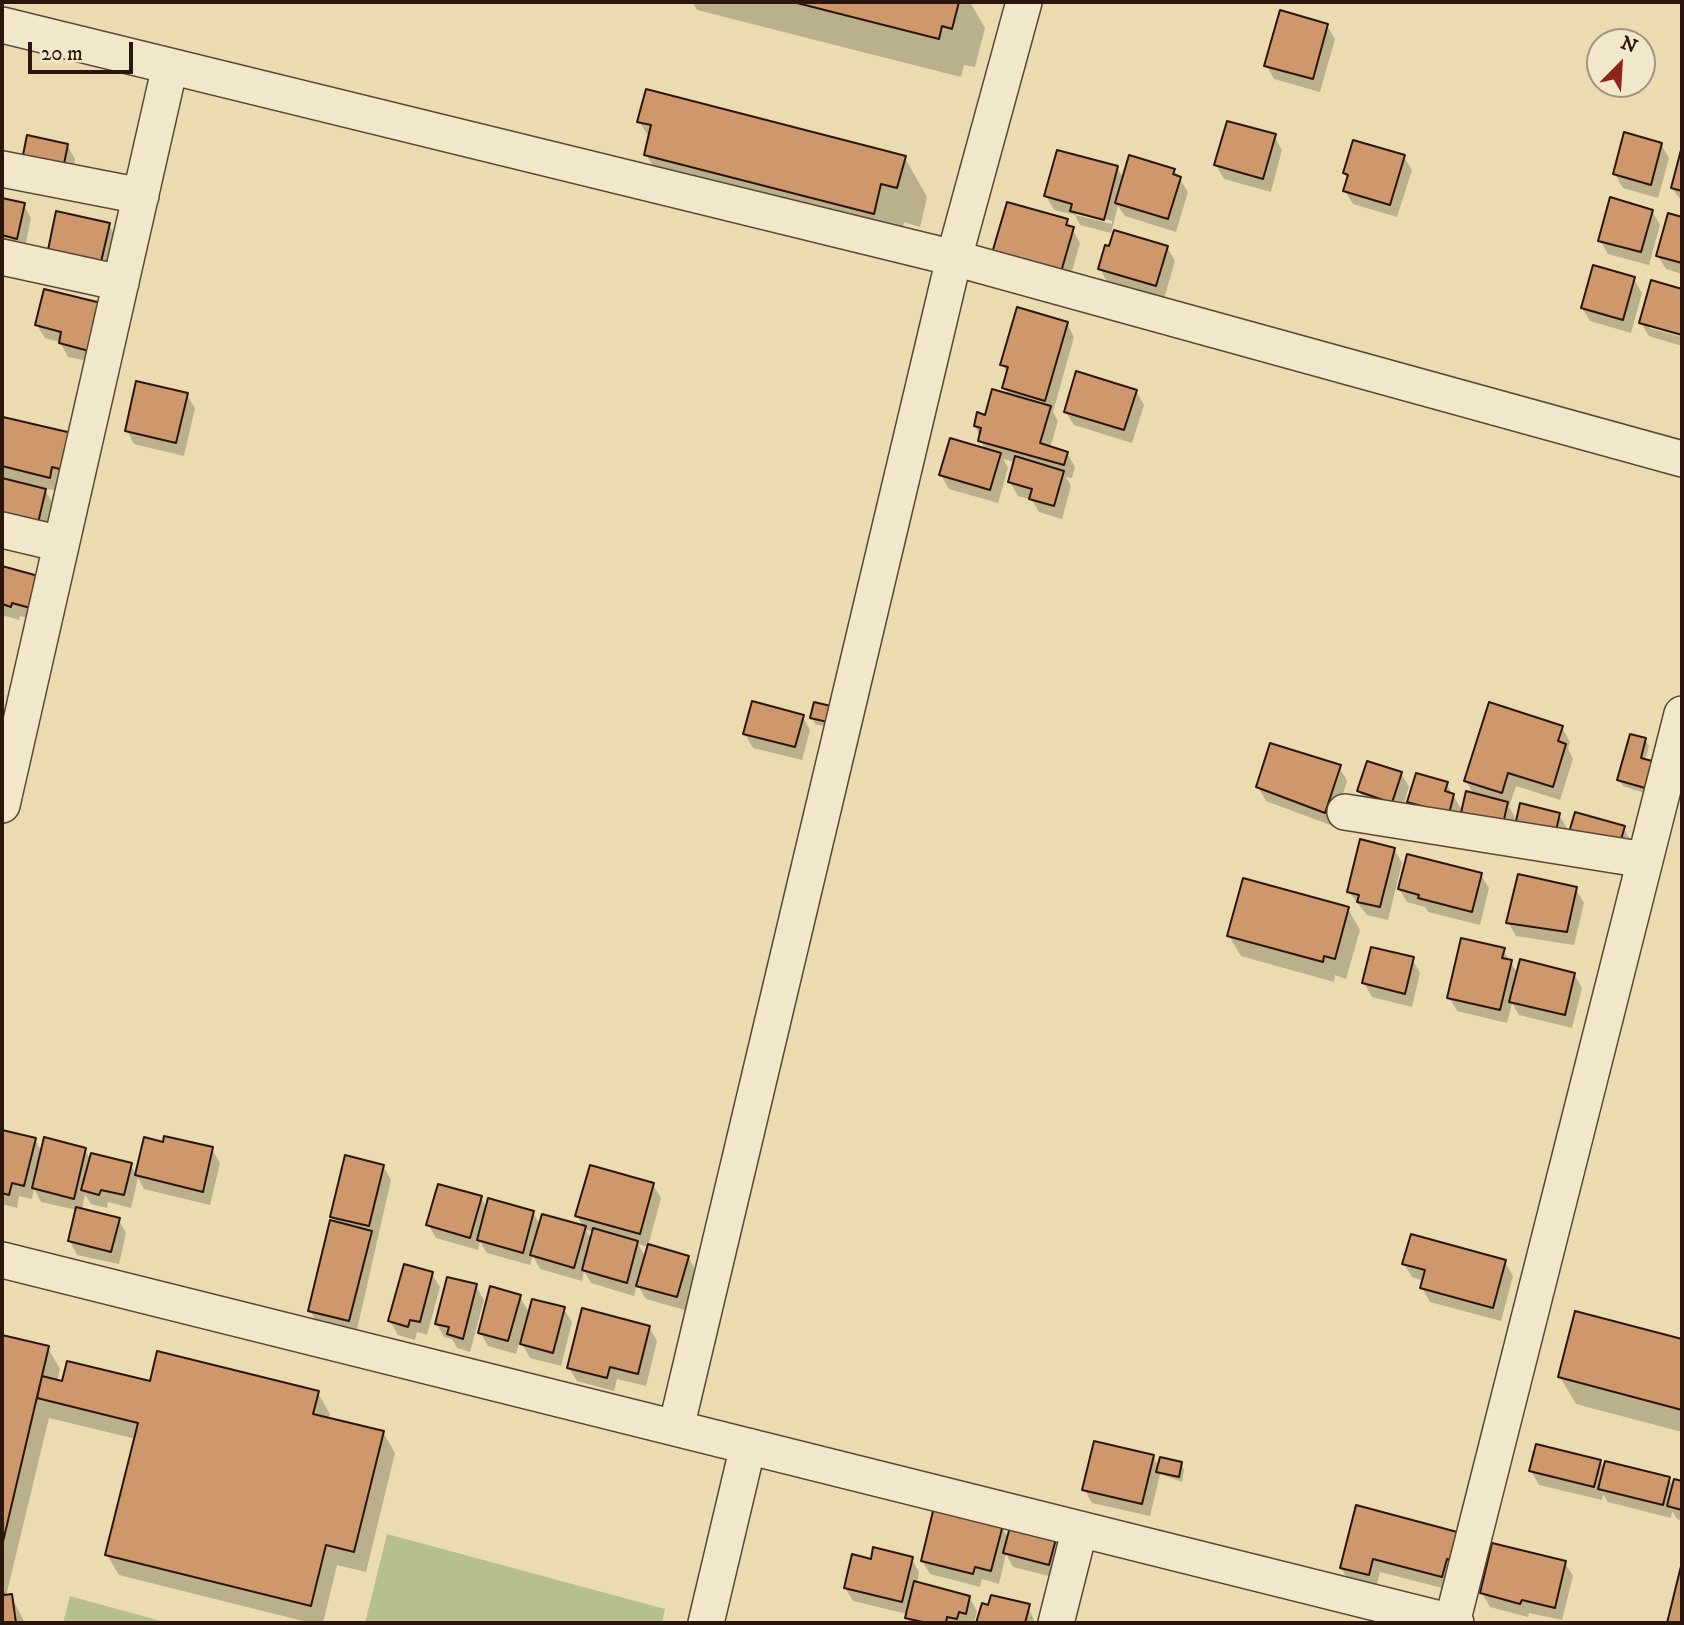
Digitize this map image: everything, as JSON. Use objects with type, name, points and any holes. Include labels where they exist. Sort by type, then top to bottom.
[{"type":"street","points":[[676,1428],[954,258],[1024,2]]},
{"type":"street","points":[[2,25],[954,258],[1682,459]]},
{"type":"street","points":[[2,805],[170,66]]},
{"type":"street","points":[[2,169],[141,196]]},
{"type":"street","points":[[2,257],[121,283]]},
{"type":"street","points":[[2,530],[61,544]]},
{"type":"street","points":[[2,1260],[748,1446],[1079,1532],[1453,1623],[1682,714]]},
{"type":"street","points":[[1345,812],[1645,860]]},
{"type":"street","points":[[706,1623],[748,1446]]},
{"type":"street","points":[[1056,1623],[1079,1532]]},
{"type":"green space","points":[[387,1534],[665,1609],[662,1623],[365,1623]]},
{"type":"green space","points":[[70,1596],[168,1623],[63,1623]]},
{"type":"building","points":[[793,2],[959,2],[952,29],[942,26],[939,39]]},
{"type":"building","points":[[1280,10],[1328,24],[1313,79],[1264,66]]},
{"type":"building","points":[[646,89],[906,156],[897,188],[881,184],[874,214],[644,155],[651,125],[637,122]]},
{"type":"building","points":[[1227,121],[1276,134],[1263,179],[1214,165]]},
{"type":"building","points":[[1624,132],[1662,143],[1651,185],[1613,174]]},
{"type":"building","points":[[27,135],[68,144],[61,179],[20,170]]},
{"type":"building","points":[[1353,140],[1405,155],[1390,205],[1343,191],[1348,175],[1343,173]]},
{"type":"building","points":[[1682,146],[1682,191],[1671,188]]},
{"type":"building","points":[[1057,150],[1118,166],[1104,220],[1070,211],[1072,204],[1044,196]]},
{"type":"building","points":[[1129,155],[1175,169],[1173,174],[1181,177],[1168,219],[1115,203]]},
{"type":"building","points":[[1610,197],[1653,210],[1641,252],[1598,241]]},
{"type":"building","points":[[2,198],[25,203],[17,239],[2,235]]},
{"type":"building","points":[[1007,202],[1068,219],[1066,225],[1074,227],[1061,272],[992,253]]},
{"type":"building","points":[[56,211],[110,223],[101,262],[48,250]]},
{"type":"building","points":[[1668,213],[1682,217],[1682,263],[1656,256]]},
{"type":"building","points":[[1114,230],[1168,246],[1156,286],[1098,269],[1105,245],[1109,246]]},
{"type":"building","points":[[1593,265],[1635,277],[1623,320],[1581,308]]},
{"type":"building","points":[[1651,280],[1682,289],[1682,335],[1639,323]]},
{"type":"building","points":[[44,289],[101,303],[89,351],[59,343],[61,332],[35,325]]},
{"type":"building","points":[[1017,307],[1068,322],[1045,401],[1002,388],[1008,367],[1000,365]]},
{"type":"building","points":[[1076,371],[1137,390],[1124,430],[1064,412]]},
{"type":"building","points":[[136,381],[188,393],[176,443],[125,431]]},
{"type":"building","points":[[992,389],[1051,406],[1040,443],[1068,452],[1064,465],[978,441],[981,428],[974,426],[977,412],[985,415]]},
{"type":"building","points":[[3,417],[76,434],[67,471],[52,467],[50,478],[2,466]]},
{"type":"building","points":[[950,438],[1001,453],[990,490],[939,475]]},
{"type":"building","points":[[1015,456],[1064,471],[1054,506],[1029,499],[1032,489],[1008,482]]},
{"type":"building","points":[[2,478],[46,489],[37,527],[2,518]]},
{"type":"building","points":[[2,566],[42,577],[34,609],[12,603],[11,607],[2,604]]},
{"type":"building","points":[[752,701],[804,715],[795,747],[743,734]]},
{"type":"building","points":[[814,702],[835,707],[832,723],[810,718]]},
{"type":"building","points":[[1489,702],[1563,726],[1558,741],[1566,744],[1553,787],[1508,773],[1502,793],[1464,781]]},
{"type":"building","points":[[1630,734],[1646,738],[1641,758],[1652,761],[1645,788],[1617,780]]},
{"type":"building","points":[[1270,743],[1341,765],[1325,813],[1256,787]]},
{"type":"building","points":[[1367,761],[1402,772],[1392,803],[1357,791]]},
{"type":"building","points":[[1416,773],[1448,782],[1445,791],[1454,794],[1449,814],[1407,802]]},
{"type":"building","points":[[1466,791],[1508,802],[1502,828],[1460,817]]},
{"type":"building","points":[[1520,803],[1560,813],[1554,840],[1514,830]]},
{"type":"building","points":[[1575,812],[1625,826],[1617,853],[1567,839]]},
{"type":"building","points":[[1360,839],[1395,848],[1380,907],[1357,902],[1359,895],[1347,892]]},
{"type":"building","points":[[1407,854],[1482,873],[1472,912],[1418,898],[1419,895],[1398,889]]},
{"type":"building","points":[[1518,874],[1577,887],[1567,932],[1506,923]]},
{"type":"building","points":[[1243,878],[1349,907],[1335,959],[1324,956],[1323,962],[1227,936]]},
{"type":"building","points":[[1461,938],[1505,948],[1502,958],[1512,960],[1500,1010],[1447,998]]},
{"type":"building","points":[[1371,947],[1414,957],[1405,994],[1362,983]]},
{"type":"building","points":[[1520,959],[1575,973],[1565,1015],[1509,1002]]},
{"type":"building","points":[[2,1130],[36,1138],[24,1186],[12,1183],[9,1195],[2,1193]]},
{"type":"building","points":[[164,1136],[213,1147],[203,1192],[135,1175],[144,1137],[163,1142]]},
{"type":"building","points":[[44,1137],[86,1148],[74,1199],[32,1188]]},
{"type":"building","points":[[91,1153],[132,1163],[124,1195],[101,1190],[99,1195],[81,1190]]},
{"type":"building","points":[[345,1155],[384,1165],[369,1226],[330,1217]]},
{"type":"building","points":[[590,1165],[654,1183],[640,1234],[575,1216]]},
{"type":"building","points":[[438,1184],[482,1196],[470,1238],[426,1225]]},
{"type":"building","points":[[488,1198],[534,1211],[523,1253],[477,1240]]},
{"type":"building","points":[[76,1207],[120,1218],[111,1252],[68,1241]]},
{"type":"building","points":[[542,1214],[586,1226],[574,1268],[530,1255]]},
{"type":"building","points":[[330,1220],[372,1231],[349,1321],[308,1311]]},
{"type":"building","points":[[593,1228],[638,1241],[627,1283],[582,1270]]},
{"type":"building","points":[[1411,1234],[1506,1260],[1493,1308],[1420,1288],[1425,1270],[1402,1264]]},
{"type":"building","points":[[648,1244],[689,1256],[677,1297],[636,1286]]},
{"type":"building","points":[[404,1264],[433,1272],[420,1322],[410,1320],[408,1327],[388,1321]]},
{"type":"building","points":[[447,1277],[477,1284],[463,1339],[447,1334],[449,1327],[435,1324]]},
{"type":"building","points":[[490,1286],[521,1295],[508,1341],[478,1333]]},
{"type":"building","points":[[532,1299],[565,1307],[553,1353],[520,1344]]},
{"type":"building","points":[[582,1308],[650,1326],[638,1374],[610,1367],[607,1378],[567,1368]]},
{"type":"building","points":[[1575,1311],[1682,1339],[1682,1410],[1558,1377]]},
{"type":"building","points":[[2,1335],[49,1346],[2,1546]]},
{"type":"building","points":[[157,1351],[319,1391],[313,1414],[384,1431],[354,1552],[326,1545],[311,1606],[105,1555],[138,1423],[37,1398],[42,1376],[62,1381],[67,1361],[150,1381]]},
{"type":"building","points":[[1094,1441],[1154,1455],[1142,1504],[1082,1490]]},
{"type":"building","points":[[1536,1444],[1601,1460],[1594,1487],[1529,1471]]},
{"type":"building","points":[[1160,1457],[1182,1462],[1179,1477],[1156,1472]]},
{"type":"building","points":[[1605,1461],[1670,1477],[1663,1505],[1598,1489]]},
{"type":"building","points":[[1674,1479],[1682,1481],[1682,1510],[1667,1506]]},
{"type":"building","points":[[1356,1505],[1461,1533],[1454,1561],[1447,1559],[1442,1577],[1373,1559],[1369,1575],[1340,1568]]},
{"type":"building","points":[[934,1507],[1003,1525],[991,1571],[975,1567],[973,1574],[921,1561]]},
{"type":"building","points":[[1011,1523],[1057,1535],[1049,1565],[1003,1553]]},
{"type":"building","points":[[1492,1543],[1566,1561],[1555,1608],[1522,1600],[1520,1604],[1480,1593]]},
{"type":"building","points":[[873,1547],[913,1557],[902,1602],[844,1588],[852,1554],[871,1559]]},
{"type":"building","points":[[1682,1562],[1682,1623],[1667,1623]]},
{"type":"building","points":[[914,1581],[970,1596],[966,1614],[959,1612],[957,1619],[947,1617],[946,1623],[927,1623],[905,1618]]},
{"type":"building","points":[[2,1590],[4,1595],[12,1594],[16,1623],[2,1623]]},
{"type":"building","points":[[991,1595],[1030,1604],[1025,1623],[976,1623],[982,1603],[988,1605]]}]
